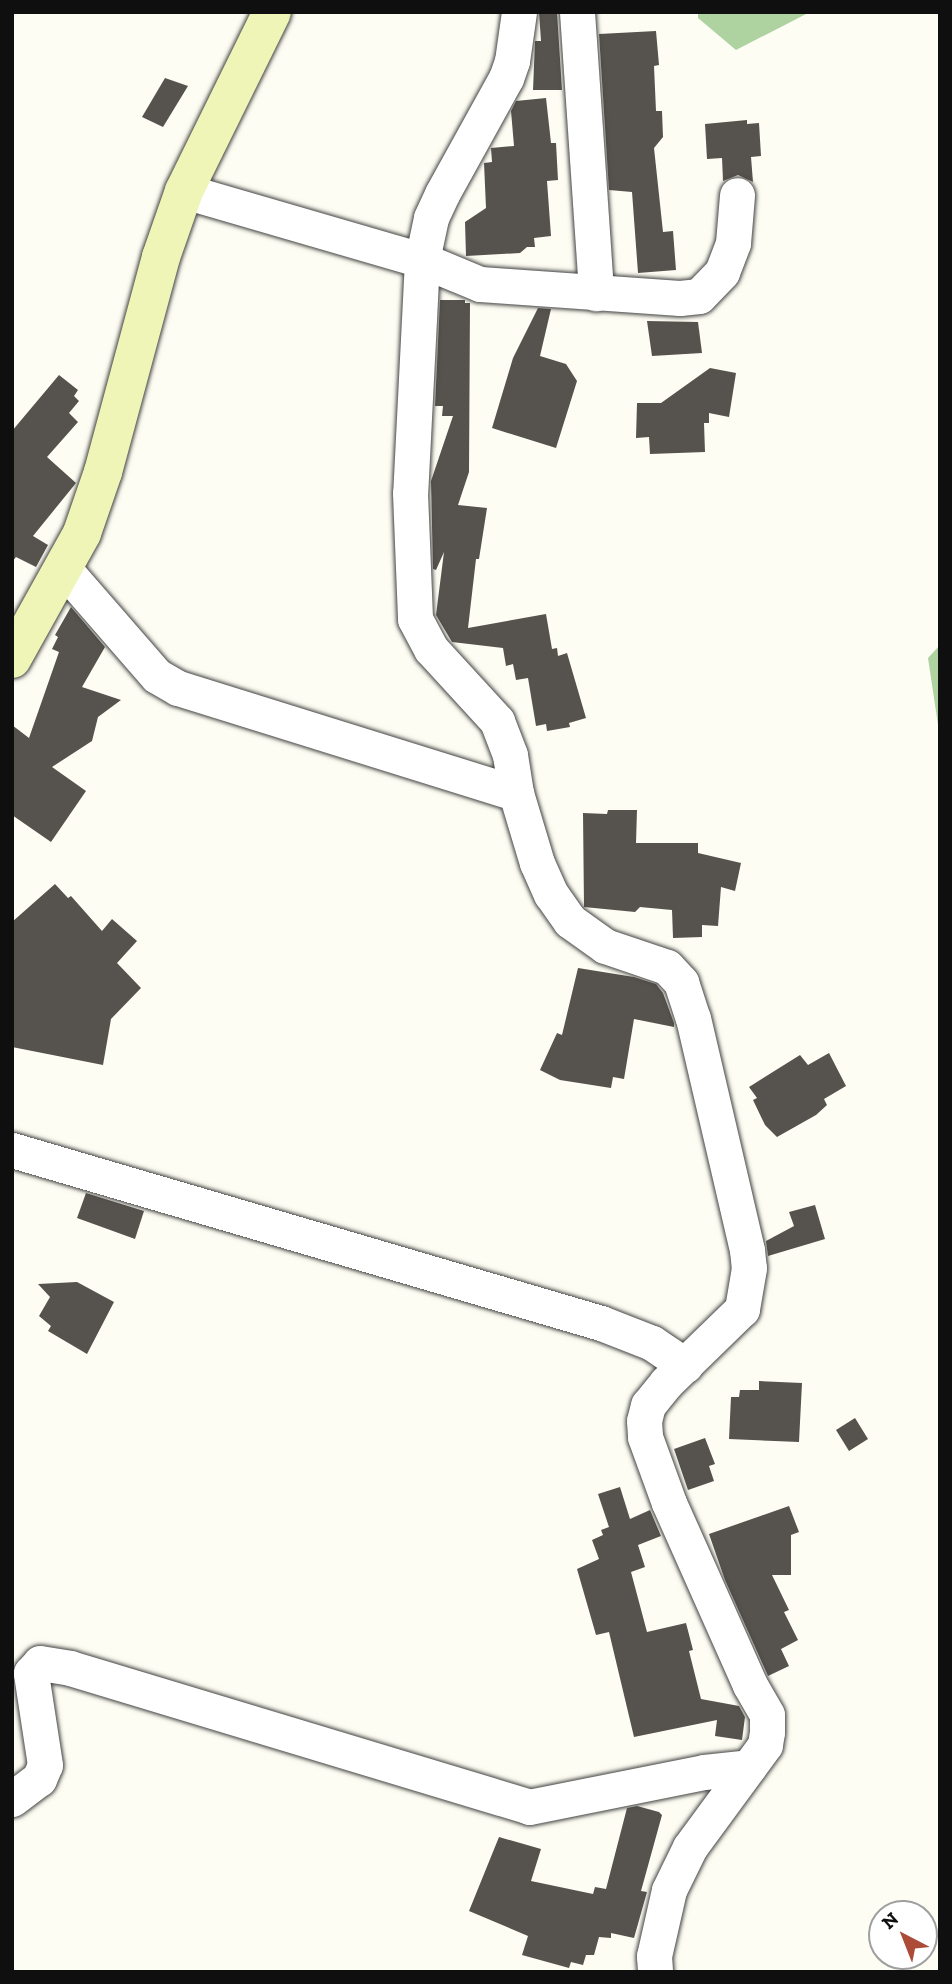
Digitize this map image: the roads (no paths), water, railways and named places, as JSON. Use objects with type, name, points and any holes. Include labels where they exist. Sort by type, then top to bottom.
[{"type":"main road","points":[[12,659],[82,533],[103,472],[147,303],[184,191],[272,12]]},
{"type":"street","points":[[519,12],[512,61],[506,78],[442,194],[431,218],[422,260],[410,494],[415,619],[431,649],[497,721],[510,755],[516,793],[537,863],[551,894],[570,921],[605,946],[667,967],[676,974],[686,994],[749,1268],[742,1309],[648,1405],[644,1421],[645,1437],[668,1503],[750,1685],[767,1715],[765,1745],[690,1847],[669,1890],[654,1956],[655,1972]]},
{"type":"street","points":[[577,12],[596,293]]},
{"type":"street","points":[[184,191],[422,260],[480,284],[680,298],[699,296],[722,272],[733,243],[737,195]]},
{"type":"street","points":[[63,568],[158,676],[178,688],[516,793]]},
{"type":"street","points":[[12,1150],[601,1323],[652,1343],[685,1365]]},
{"type":"street","points":[[12,1799],[38,1779],[45,1765],[31,1673],[40,1663],[70,1668],[529,1807],[704,1772],[749,1767]]}]
